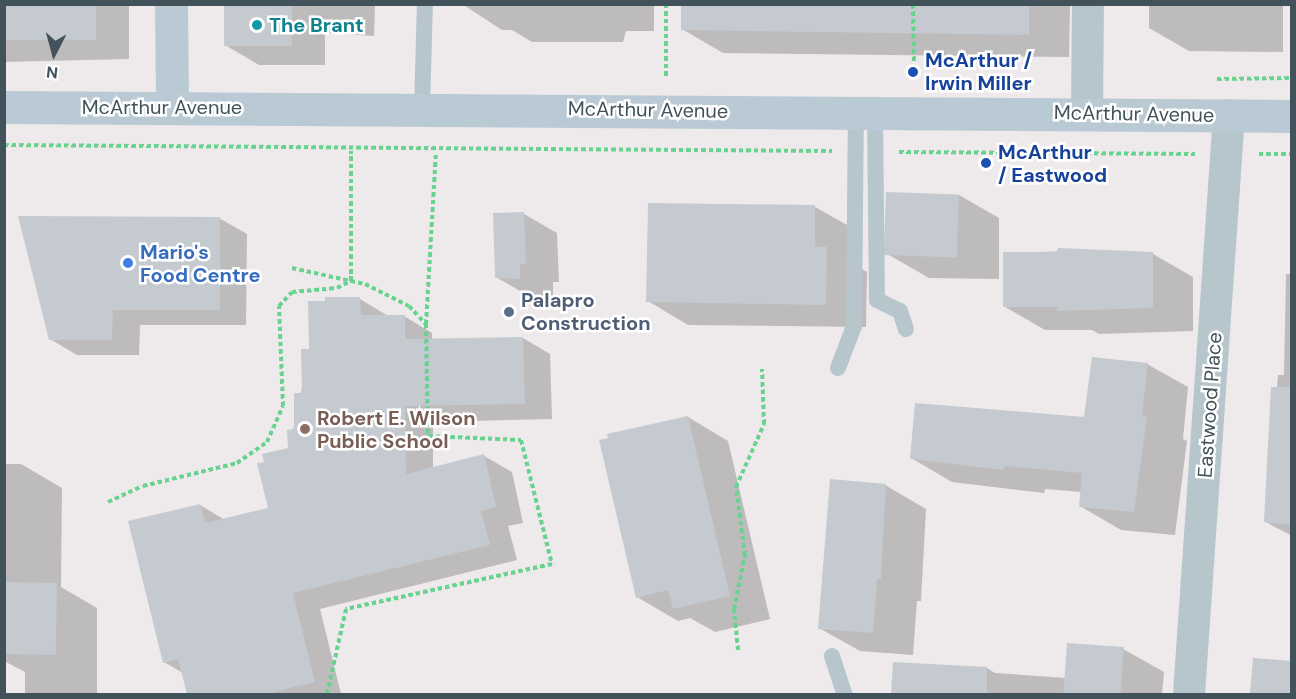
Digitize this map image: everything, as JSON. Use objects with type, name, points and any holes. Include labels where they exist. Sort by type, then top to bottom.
[{"type":"main road","points":[[171,4],[172,107]]},
{"type":"main road","name":"McArthur Avenue","points":[[4,107],[1292,116]]},
{"type":"street","points":[[1087,113],[1088,4]]},
{"type":"street","name":"Eastwood Place","points":[[1189,694],[1229,115]]},
{"type":"lane","points":[[422,109],[425,4]]},
{"type":"lane","points":[[838,368],[854,326],[855,151],[865,114]]},
{"type":"lane","points":[[865,114],[876,152],[877,300],[900,311],[906,329]]},
{"type":"lane","points":[[832,656],[844,694]]},
{"type":"path","points":[[666,4],[666,110]]},
{"type":"path","points":[[913,4],[914,68]]},
{"type":"path","points":[[4,145],[855,151]]},
{"type":"path","points":[[351,151],[351,281]]},
{"type":"path","points":[[327,694],[346,609],[552,564],[521,440],[428,436],[426,324],[436,152]]},
{"type":"path","points":[[876,152],[1292,154]]},
{"type":"path","points":[[292,268],[351,281],[409,306],[426,324]]},
{"type":"path","points":[[108,502],[143,486],[237,463],[267,442],[283,406],[279,306],[292,292],[337,288],[351,281]]},
{"type":"path","points":[[738,650],[734,609],[745,555],[736,487],[764,424],[762,369]]},
{"type":"building","points":[[4,4],[96,4],[96,40],[4,40]]},
{"type":"building","name":"The Brant","points":[[224,4],[292,4],[292,46],[224,46]]},
{"type":"building","points":[[681,4],[1029,4],[1029,35],[681,30]]},
{"type":"building","points":[[886,192],[959,195],[957,258],[884,255]]},
{"type":"building","points":[[648,203],[815,205],[815,247],[827,247],[826,305],[646,302]]},
{"type":"building","points":[[524,212],[526,264],[520,264],[520,279],[495,278],[493,213]]},
{"type":"building","points":[[18,216],[220,217],[220,310],[113,310],[112,340],[49,340]]},
{"type":"building","points":[[1058,248],[1153,252],[1153,308],[1057,311],[1057,307],[1003,307],[1003,252],[1057,252]]},
{"type":"building","points":[[325,297],[360,297],[361,315],[405,315],[405,339],[523,337],[525,404],[405,406],[406,474],[484,454],[496,507],[481,511],[490,545],[293,593],[315,682],[265,694],[187,694],[178,659],[163,663],[128,521],[200,504],[205,523],[268,508],[257,463],[264,462],[262,454],[288,448],[287,430],[294,429],[294,393],[302,393],[301,349],[309,349],[308,301],[325,301]]},
{"type":"building","points":[[1092,357],[1148,363],[1142,416],[1147,417],[1134,512],[1079,507],[1082,473],[1005,466],[1004,470],[910,459],[915,403],[1084,417]]},
{"type":"building","points":[[1271,387],[1292,387],[1292,525],[1264,522]]},
{"type":"building","points":[[688,416],[730,596],[673,609],[668,590],[636,598],[599,440],[608,438],[607,434]]},
{"type":"building","points":[[830,479],[886,484],[881,579],[877,579],[873,633],[818,629]]},
{"type":"building","points":[[4,582],[57,583],[56,655],[4,654]]},
{"type":"building","points":[[1067,643],[1124,647],[1121,694],[1063,694]]},
{"type":"building","points":[[1253,658],[1292,661],[1292,694],[1250,694]]},
{"type":"building","points":[[893,662],[987,667],[987,694],[891,694]]},
{"type":"place","name":"The Brant","points":[[257,25]]},
{"type":"place","name":"McArthur / Irwin Miller","points":[[913,72]]},
{"type":"place","name":"McArthur / Eastwood","points":[[986,163]]},
{"type":"place","name":"Mario's Food Centre","points":[[128,263]]},
{"type":"place","name":"Palapro Construction","points":[[509,312]]},
{"type":"place","name":"Robert E. Wilson Public School","points":[[305,429]]}]
